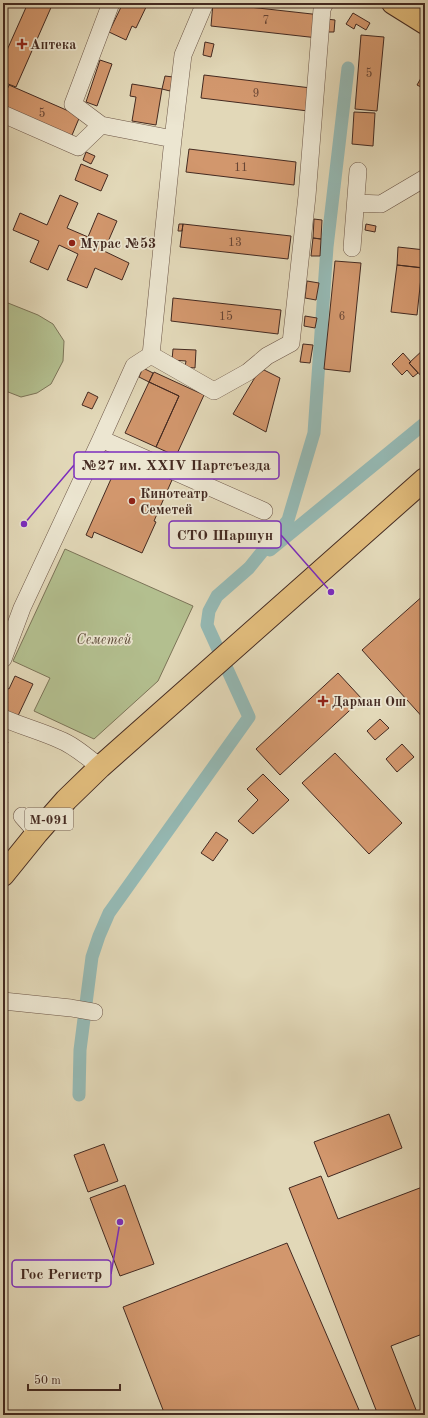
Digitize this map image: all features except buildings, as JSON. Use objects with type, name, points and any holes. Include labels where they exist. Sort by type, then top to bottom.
[{"type":"main road","points":[[393,3],[425,23]]},
{"type":"main road","name":"М-091","points":[[3,875],[66,800],[100,766],[425,479]]},
{"type":"street","points":[[111,3],[73,104],[101,124],[172,139]]},
{"type":"street","points":[[152,355],[172,139],[183,55],[205,3]]},
{"type":"street","points":[[152,355],[214,391],[248,372],[267,356],[291,343],[307,196],[322,9],[325,3]]},
{"type":"street","points":[[3,114],[78,147],[101,124]]},
{"type":"street","points":[[352,248],[358,171]]},
{"type":"street","points":[[356,203],[381,204],[425,178]]},
{"type":"street","points":[[3,658],[22,608],[134,366],[152,355]]},
{"type":"street","points":[[101,439],[264,511]]},
{"type":"street","points":[[3,718],[18,725],[60,739],[100,766]]},
{"type":"street","points":[[22,816],[37,833]]},
{"type":"street","points":[[3,1002],[71,1008],[94,1012]]},
{"type":"green space","points":[[3,301],[38,315],[53,324],[64,341],[63,361],[51,384],[37,393],[21,397],[3,390]]},
{"type":"green space","name":"Семетей","points":[[65,549],[193,606],[158,681],[94,739],[34,711],[50,678],[13,661]]},
{"type":"waterway","points":[[79,1095],[80,1050],[92,957],[109,913],[249,717],[207,625],[209,611],[217,596],[249,568],[288,520],[314,433],[327,247],[348,68]]},
{"type":"waterway","points":[[270,550],[425,423]]},
{"type":"place","name":"Аптека","points":[[22,44]]},
{"type":"place","name":"Мурас №53","points":[[72,243]]},
{"type":"place","name":"Кинотеатр Семетей","points":[[132,501]]},
{"type":"place","name":"№27 им. XXIV Партсъезда","points":[[24,524]]},
{"type":"place","name":"СТО Шаршун","points":[[331,592]]},
{"type":"place","name":"Дарман Ош","points":[[323,701]]},
{"type":"place","name":"Гос Регистр","points":[[120,1222]]}]
